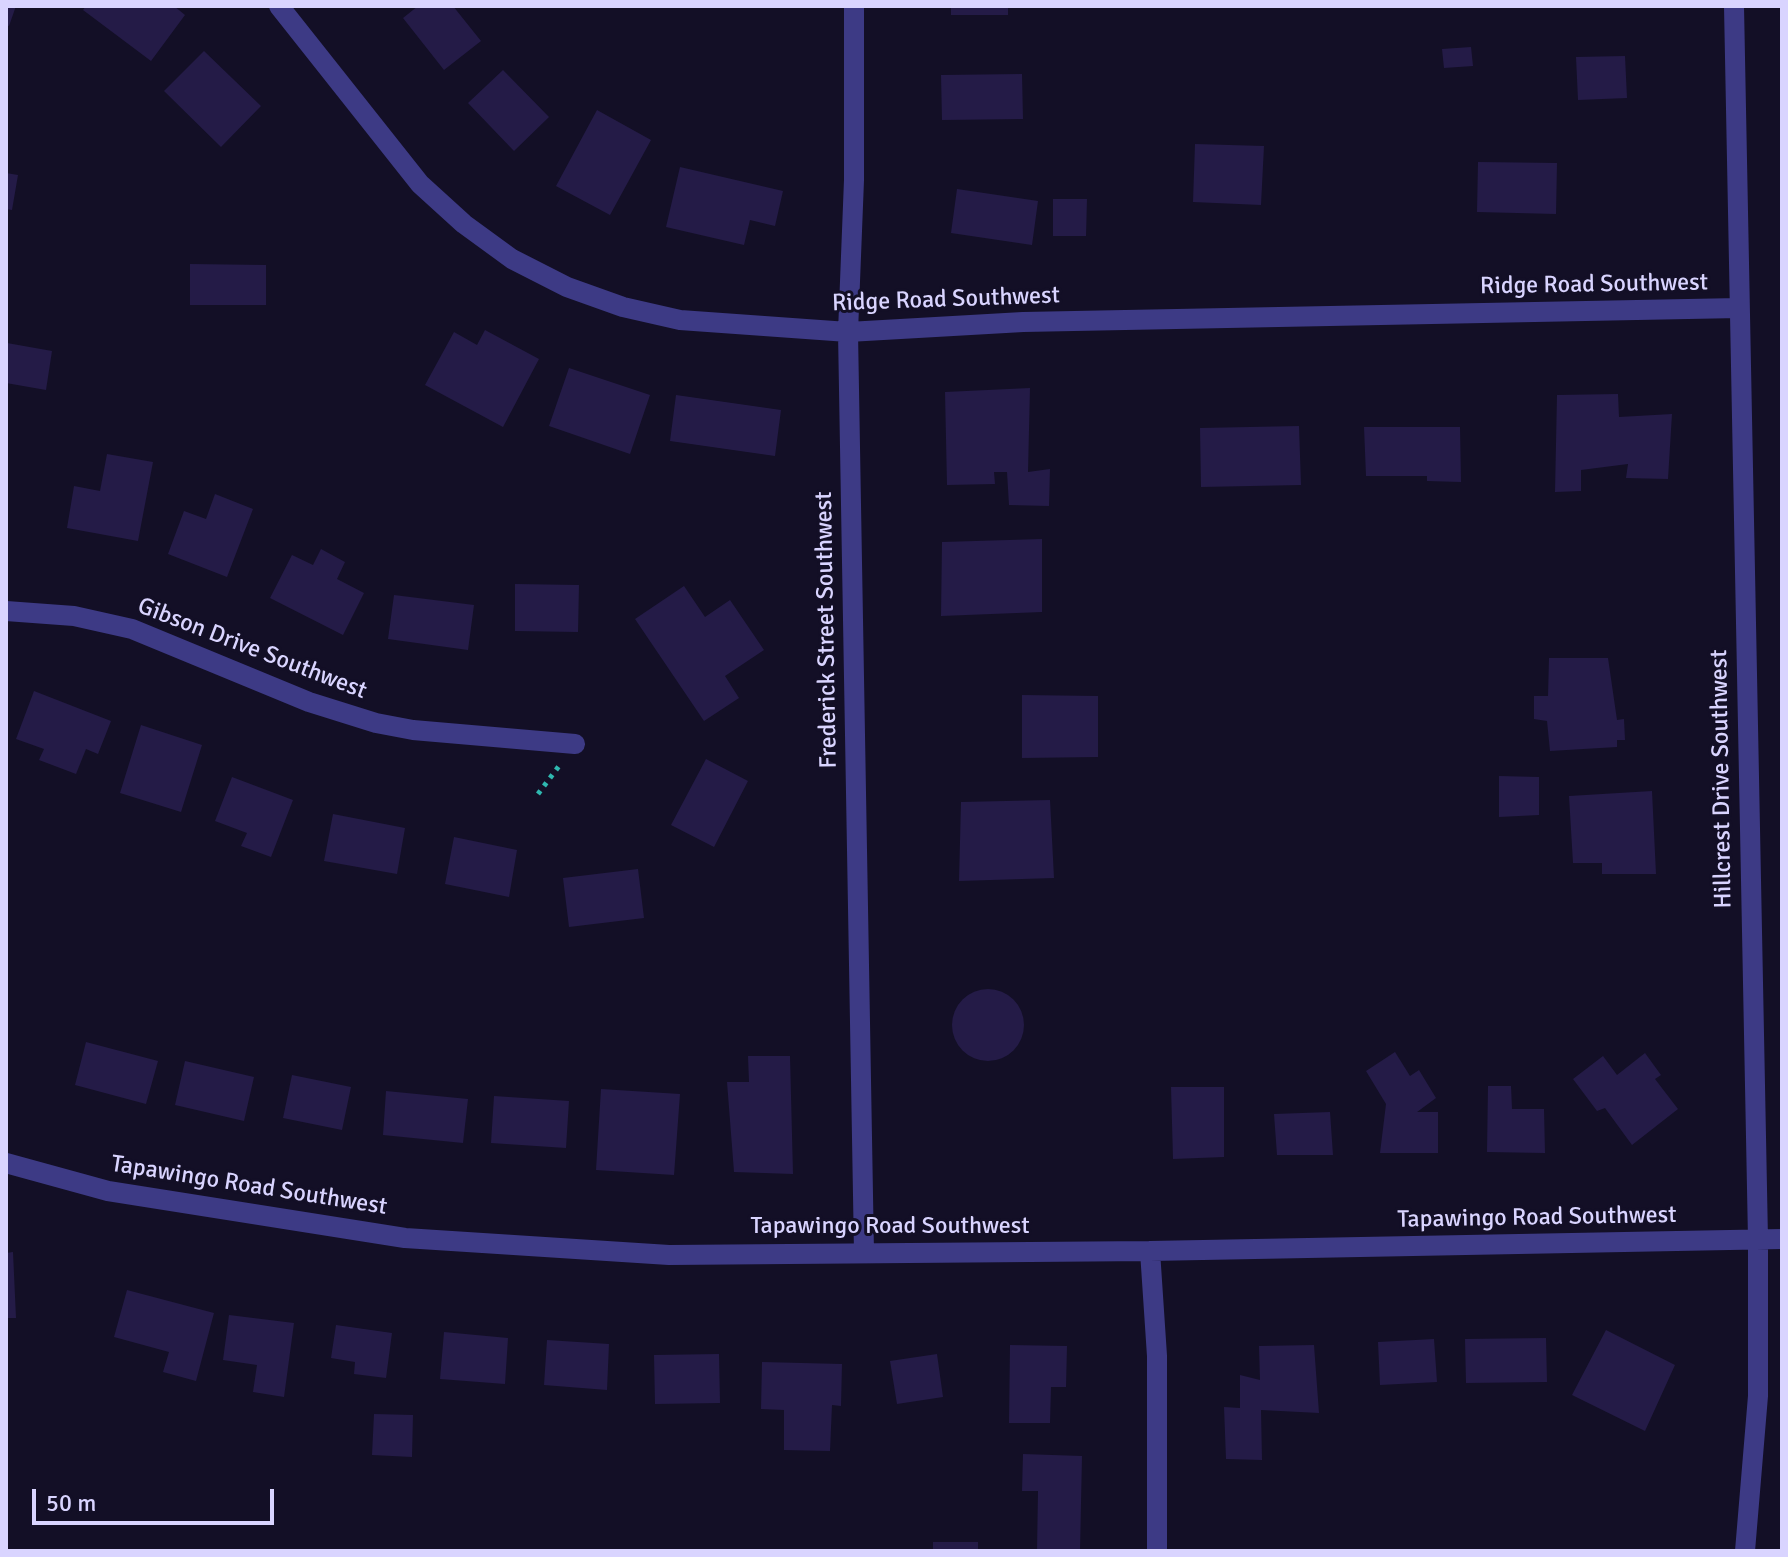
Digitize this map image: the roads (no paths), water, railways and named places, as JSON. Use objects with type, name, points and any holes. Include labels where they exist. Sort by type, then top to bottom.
[{"type":"street","name":"Ridge Road Southwest","points":[[279,6],[420,184],[464,224],[512,259],[595,297],[680,320],[848,332],[1023,322],[1739,308]]},
{"type":"street","name":"Frederick Street Southwest","points":[[854,6],[854,180],[848,332],[864,1252]]},
{"type":"street","name":"Hillcrest Drive Southwest","points":[[1734,6],[1758,1239],[1758,1396],[1745,1551]]},
{"type":"street","name":"Gibson Drive Southwest","points":[[6,611],[74,616],[132,629],[309,702],[376,723],[413,730],[575,744]]},
{"type":"street","name":"Tapawingo Road Southwest","points":[[6,1163],[108,1191],[405,1238],[669,1255],[1150,1251],[1782,1239]]},
{"type":"street","points":[[1150,1251],[1157,1356],[1157,1551]]}]
